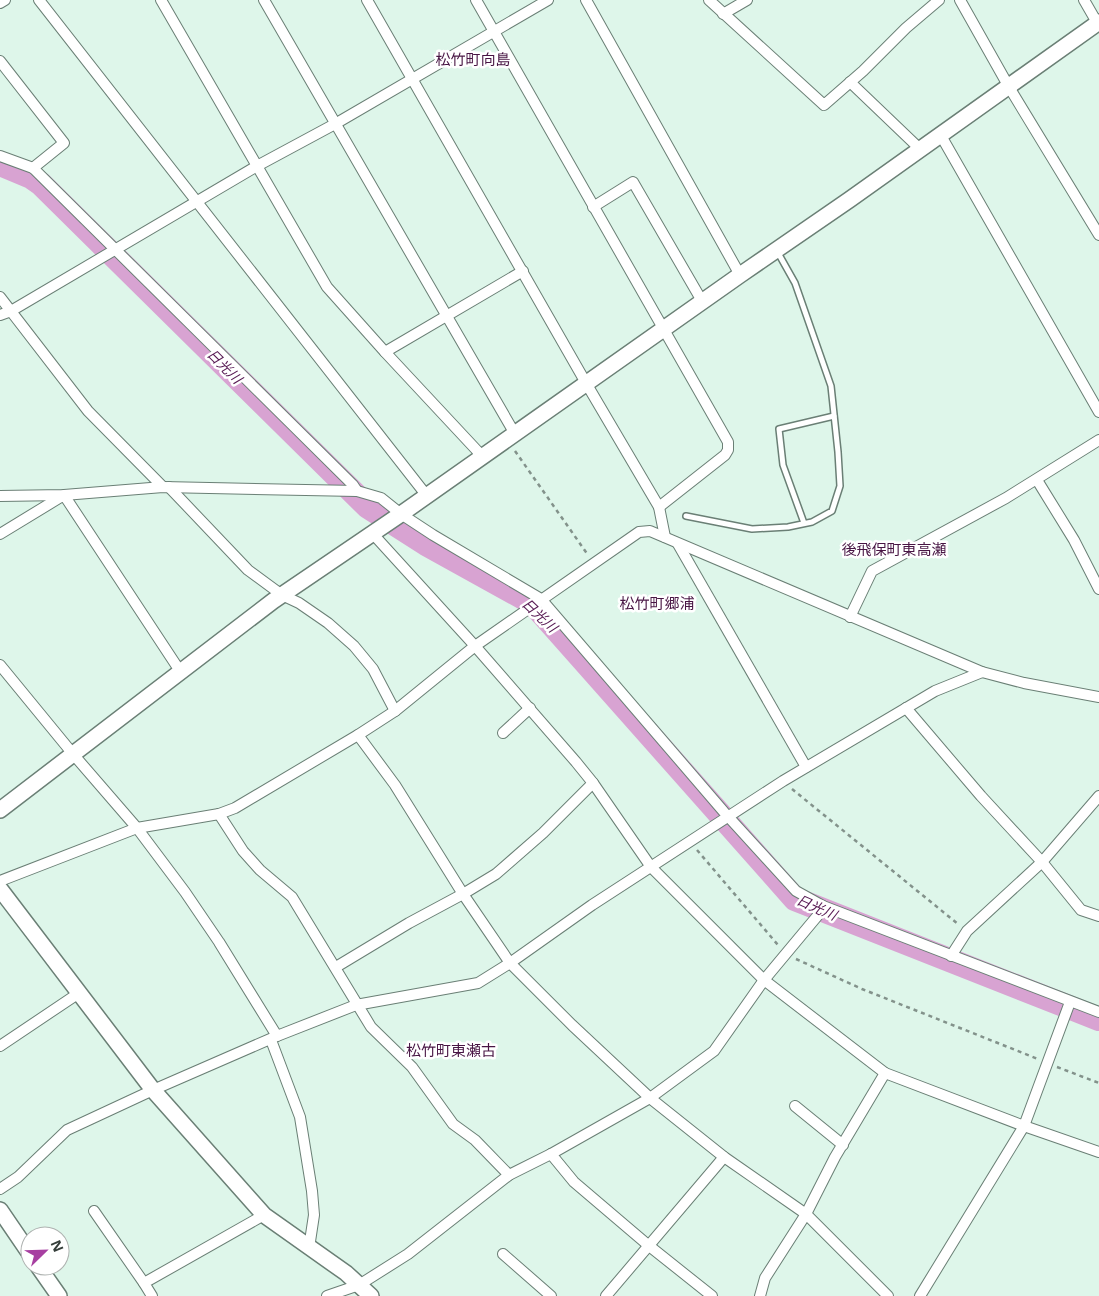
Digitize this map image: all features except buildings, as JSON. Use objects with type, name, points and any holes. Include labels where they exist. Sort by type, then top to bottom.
[{"type":"street","points":[[0,3],[5,0]]},
{"type":"street","points":[[39,0],[427,496]]},
{"type":"street","points":[[162,0],[327,287],[483,457]]},
{"type":"street","points":[[264,0],[447,316],[511,437]]},
{"type":"street","points":[[368,0],[586,383],[659,507],[665,537]]},
{"type":"street","points":[[476,0],[728,442],[728,450],[725,456],[659,507]]},
{"type":"street","points":[[0,314],[11,310],[257,166],[335,124],[548,0]]},
{"type":"street","points":[[586,0],[740,275]]},
{"type":"street","points":[[709,0],[824,105],[906,28],[939,0]]},
{"type":"street","points":[[723,14],[747,0]]},
{"type":"street","points":[[960,0],[1009,87],[1099,235]]},
{"type":"street","points":[[0,810],[282,595],[395,519],[1098,24],[1084,0]]},
{"type":"street","points":[[0,61],[64,143],[33,168]]},
{"type":"street","points":[[850,82],[920,149]]},
{"type":"street","points":[[940,134],[1099,412]]},
{"type":"street","points":[[0,156],[33,168],[112,252],[304,434],[353,484],[353,491]]},
{"type":"street","points":[[593,207],[633,182],[702,301]]},
{"type":"street","points":[[385,352],[523,271]]},
{"type":"street","points":[[0,297],[88,411],[248,570],[282,595],[299,603],[328,623],[354,646],[373,669],[395,711]]},
{"type":"street","points":[[850,617],[872,571],[1037,480],[1099,440]]},
{"type":"street","points":[[1037,480],[1074,540],[1099,589]]},
{"type":"street","points":[[0,496],[64,495],[166,487],[353,491],[381,498],[395,519],[536,603],[725,818],[796,891],[821,910],[951,956],[1069,1005],[1099,1012]]},
{"type":"street","points":[[0,534],[64,495]]},
{"type":"street","points":[[64,495],[180,672]]},
{"type":"street","points":[[0,881],[138,828],[219,814],[235,808],[395,711],[475,646],[639,532],[650,531],[665,537],[982,672],[1024,683],[1099,697]]},
{"type":"street","points":[[372,534],[475,646],[593,783],[651,867],[764,980],[885,1073],[1024,1126],[1099,1152]]},
{"type":"street","points":[[678,544],[806,768]]},
{"type":"street","points":[[0,665],[72,754],[138,828],[219,942],[274,1038],[300,1117],[314,1215],[309,1248]]},
{"type":"street","points":[[0,1190],[18,1177],[67,1130],[153,1090],[356,1005],[478,983],[510,963],[592,905],[783,781],[935,691],[982,672]]},
{"type":"street","points":[[503,733],[530,708]]},
{"type":"street","points":[[906,708],[981,796],[1042,862],[1081,910],[1099,916]]},
{"type":"street","points":[[358,735],[395,785],[463,894],[510,963],[572,1025],[650,1098],[724,1157],[806,1214],[888,1296]]},
{"type":"street","points":[[336,967],[409,923],[463,894],[503,868],[543,833],[593,783]]},
{"type":"street","points":[[951,956],[967,931],[1042,862],[1099,796]]},
{"type":"street","points":[[219,814],[243,852],[260,870],[292,897],[336,967],[356,1005],[371,1028],[412,1068],[453,1124],[475,1140],[509,1174]]},
{"type":"street","points":[[0,889],[153,1090],[264,1215],[346,1273],[371,1296]]},
{"type":"street","points":[[327,1296],[358,1285],[408,1254],[509,1174],[551,1154],[650,1098],[714,1051],[764,980],[821,910]]},
{"type":"street","points":[[1,1044],[78,993]]},
{"type":"street","points":[[920,1296],[1024,1126],[1046,1062],[1069,1005]]},
{"type":"street","points":[[760,1296],[765,1278],[806,1214],[835,1157],[885,1073]]},
{"type":"street","points":[[795,1106],[843,1145]]},
{"type":"street","points":[[551,1154],[574,1182],[712,1296]]},
{"type":"street","points":[[606,1296],[724,1157]]},
{"type":"street","points":[[0,1210],[20,1239]]},
{"type":"street","points":[[94,1211],[152,1296]]},
{"type":"street","points":[[144,1283],[264,1215]]},
{"type":"street","points":[[503,1254],[551,1296]]},
{"type":"street","points":[[45,1276],[59,1296]]},
{"type":"lane","points":[[686,516],[752,530],[812,522],[832,511],[840,486],[831,386],[795,283],[777,251]]},
{"type":"lane","points":[[804,523],[783,465],[779,429],[834,416]]},
{"type":"path","points":[[511,437],[594,563]]},
{"type":"path","points":[[783,781],[967,931]]},
{"type":"path","points":[[690,842],[787,954],[862,989],[1099,1083]]},
{"type":"waterway","name":"日光川","points":[[0,164],[31,177],[41,184],[368,507],[426,544],[529,601],[539,610],[795,899],[1099,1019]]},
{"type":"district","name":"松竹町向島","points":[[473,59]]},
{"type":"district","name":"後飛保町東高瀬","points":[[894,549]]},
{"type":"district","name":"松竹町郷浦","points":[[657,603]]},
{"type":"district","name":"松竹町東瀬古","points":[[451,1050]]}]
